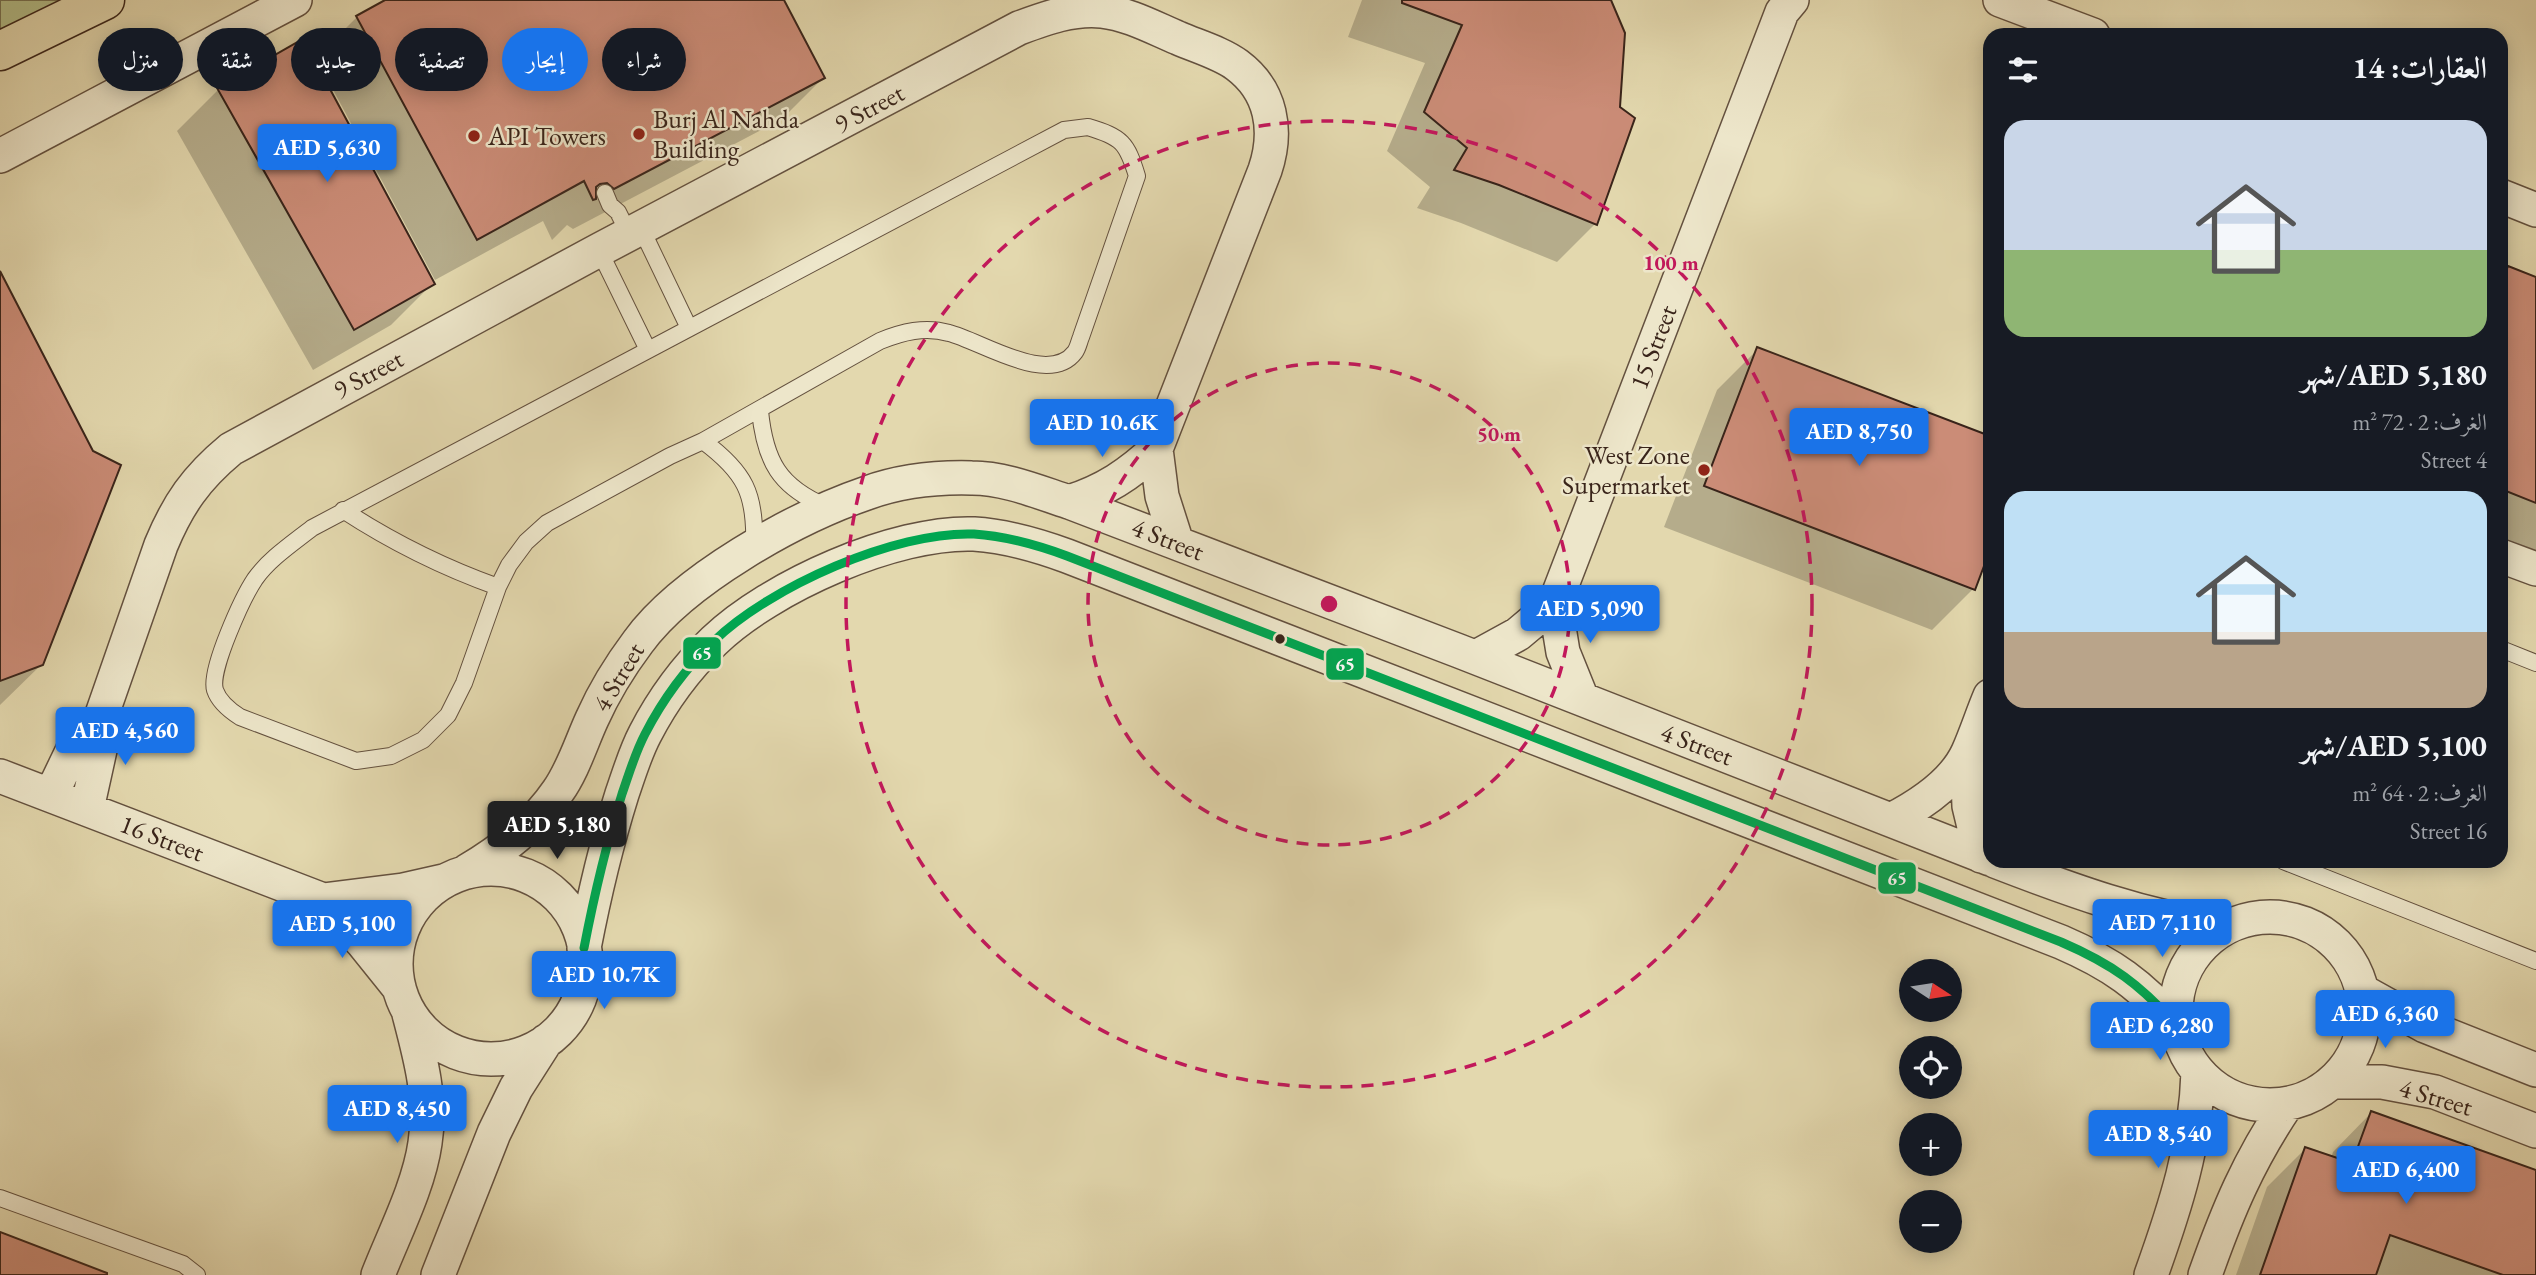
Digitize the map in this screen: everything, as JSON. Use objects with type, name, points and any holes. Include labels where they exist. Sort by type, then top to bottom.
[{"type":"highway","points":[[0,51],[105,0]]},
{"type":"highway","points":[[0,66],[43,32]]},
{"type":"street","points":[[0,156],[295,0]]},
{"type":"street","points":[[2000,0],[2074,28]]},
{"type":"street","name":"15 Street","points":[[1555,603],[1785,4]]},
{"type":"street","name":"9 Street","points":[[100,720],[172,517],[188,491],[208,468],[231,449],[599,250],[630,225],[1019,28],[1046,18],[1074,12],[1103,11],[1131,18],[1235,63],[1255,81],[1267,103],[1272,123],[1271,151],[1265,170],[1156,449]]},
{"type":"street","points":[[2508,199],[2536,210]]},
{"type":"street","points":[[1069,502],[1094,494],[1116,482],[1156,449]]},
{"type":"street","points":[[1156,449],[1161,496],[1177,542]]},
{"type":"street","name":"4 Street","points":[[455,876],[502,850],[522,832],[559,790],[602,698],[639,640],[669,607],[709,576],[754,547],[829,508],[868,492],[921,479],[961,478],[1015,485],[1069,502],[1476,657],[1983,856]]},
{"type":"street","name":"4 Street","points":[[584,948],[602,860],[643,736],[687,669],[716,639],[748,614],[818,575],[878,549],[909,540],[974,534],[1006,537],[1067,556],[2061,942],[2113,967],[2137,985],[2178,1027]]},
{"type":"street","points":[[1476,657],[1518,634],[1555,603]]},
{"type":"street","points":[[1555,603],[1563,652],[1582,699]]},
{"type":"street","points":[[1891,820],[1933,793],[1967,754],[1983,714]]},
{"type":"street","points":[[51,795],[76,743],[100,720]]},
{"type":"street","points":[[87,809],[98,765],[100,720]]},
{"type":"street","points":[[1967,754],[1969,806],[1983,842]]},
{"type":"street","name":"16 Street","points":[[0,776],[323,900]]},
{"type":"street","points":[[493,868],[519,872],[543,884],[563,901],[576,923],[584,948],[585,975],[579,1000],[565,1023],[546,1041],[523,1054],[497,1059],[471,1057],[446,1048],[425,1033],[362,942],[323,900],[403,890],[493,868]]},
{"type":"street","name":"4 Street","points":[[2016,868],[2131,910],[2224,928]]},
{"type":"street","points":[[378,1275],[419,1170],[426,1142],[427,1103],[422,1067],[396,964],[399,939],[408,916],[424,897],[455,876]]},
{"type":"street","points":[[2281,917],[2309,925],[2334,941],[2352,964],[2362,991],[2364,1017],[2359,1041],[2348,1063],[2332,1082],[2312,1096],[2287,1104],[2263,1105],[2238,1100],[2216,1088],[2198,1072],[2188,1058],[2178,1027],[2176,1003],[2181,981],[2191,960],[2224,928],[2251,919],[2281,917]]},
{"type":"street","points":[[2362,991],[2425,1026],[2536,1070]]},
{"type":"street","points":[[438,1275],[494,1133],[516,1088],[546,1041]]},
{"type":"street","points":[[2151,1275],[2184,1177],[2197,1107],[2198,1072]]},
{"type":"street","name":"4 Street","points":[[2332,1082],[2382,1082],[2435,1092],[2536,1131]]},
{"type":"street","points":[[2205,1275],[2235,1194],[2262,1143],[2287,1104]]},
{"type":"lane","points":[[1088,127],[1111,134],[1129,150],[1136,176],[1081,337],[1075,352],[1063,362],[1048,367],[1032,364],[948,332],[914,330],[880,341],[760,411],[547,523],[526,542],[509,565],[498,587],[464,683],[448,715],[423,740],[391,756],[356,761],[228,710],[219,698],[214,672],[238,610],[256,577],[283,551],[312,528],[343,510],[689,328],[1064,130],[1088,127]]},
{"type":"lane","points":[[609,191],[618,201],[689,328]]},
{"type":"lane","points":[[599,250],[648,350]]},
{"type":"lane","points":[[760,411],[763,440],[775,468],[790,486],[808,499],[829,508]]},
{"type":"lane","points":[[704,441],[727,458],[744,481],[752,502],[754,547]]},
{"type":"lane","points":[[343,510],[418,555],[498,587]]},
{"type":"lane","points":[[2508,652],[2536,663]]},
{"type":"lane","points":[[2301,868],[2536,961]]},
{"type":"lane","points":[[0,1198],[183,1264],[197,1275]]},
{"type":"green space","points":[[0,0],[62,0],[0,32]]},
{"type":"building","points":[[385,0],[784,0],[825,78],[614,189],[607,183],[600,184],[596,187],[596,199],[593,200],[584,181],[477,240],[397,91],[488,91],[488,28],[395,28],[395,88],[381,62],[381,28],[362,28],[356,16]]},
{"type":"building","points":[[1402,0],[1611,0],[1625,33],[1620,107],[1635,118],[1597,225],[1499,185],[1454,170],[1467,148],[1424,112],[1462,25],[1402,3]]},
{"type":"building","points":[[291,46],[291,91],[331,91],[435,284],[354,330],[219,91],[277,91],[277,54]]},
{"type":"building","points":[[2508,266],[2536,277],[2536,503],[2508,492]]},
{"type":"building","points":[[0,271],[93,451],[121,465],[43,665],[0,681]]},
{"type":"building","points":[[1757,347],[1983,433],[1983,569],[1975,590],[1704,486]]},
{"type":"building","points":[[2371,1111],[2536,1170],[2536,1275],[2503,1275],[2390,1235],[2376,1275],[2260,1275],[2305,1147],[2352,1163]]},
{"type":"building","points":[[0,1232],[107,1273],[107,1275],[0,1275]]},
{"type":"transit line","name":"65","points":[[584,948],[611,832],[638,749],[667,696],[704,651],[738,621],[767,601],[835,566],[908,542],[974,534],[1021,542],[1067,556],[2061,942],[2110,967],[2138,987],[2178,1027]]},
{"type":"place","name":"Burj Al Nahda Building","points":[[639,134]]},
{"type":"place","name":"API Towers","points":[[474,136]]},
{"type":"place","name":"West Zone Supermarket","points":[[1704,470]]}]
